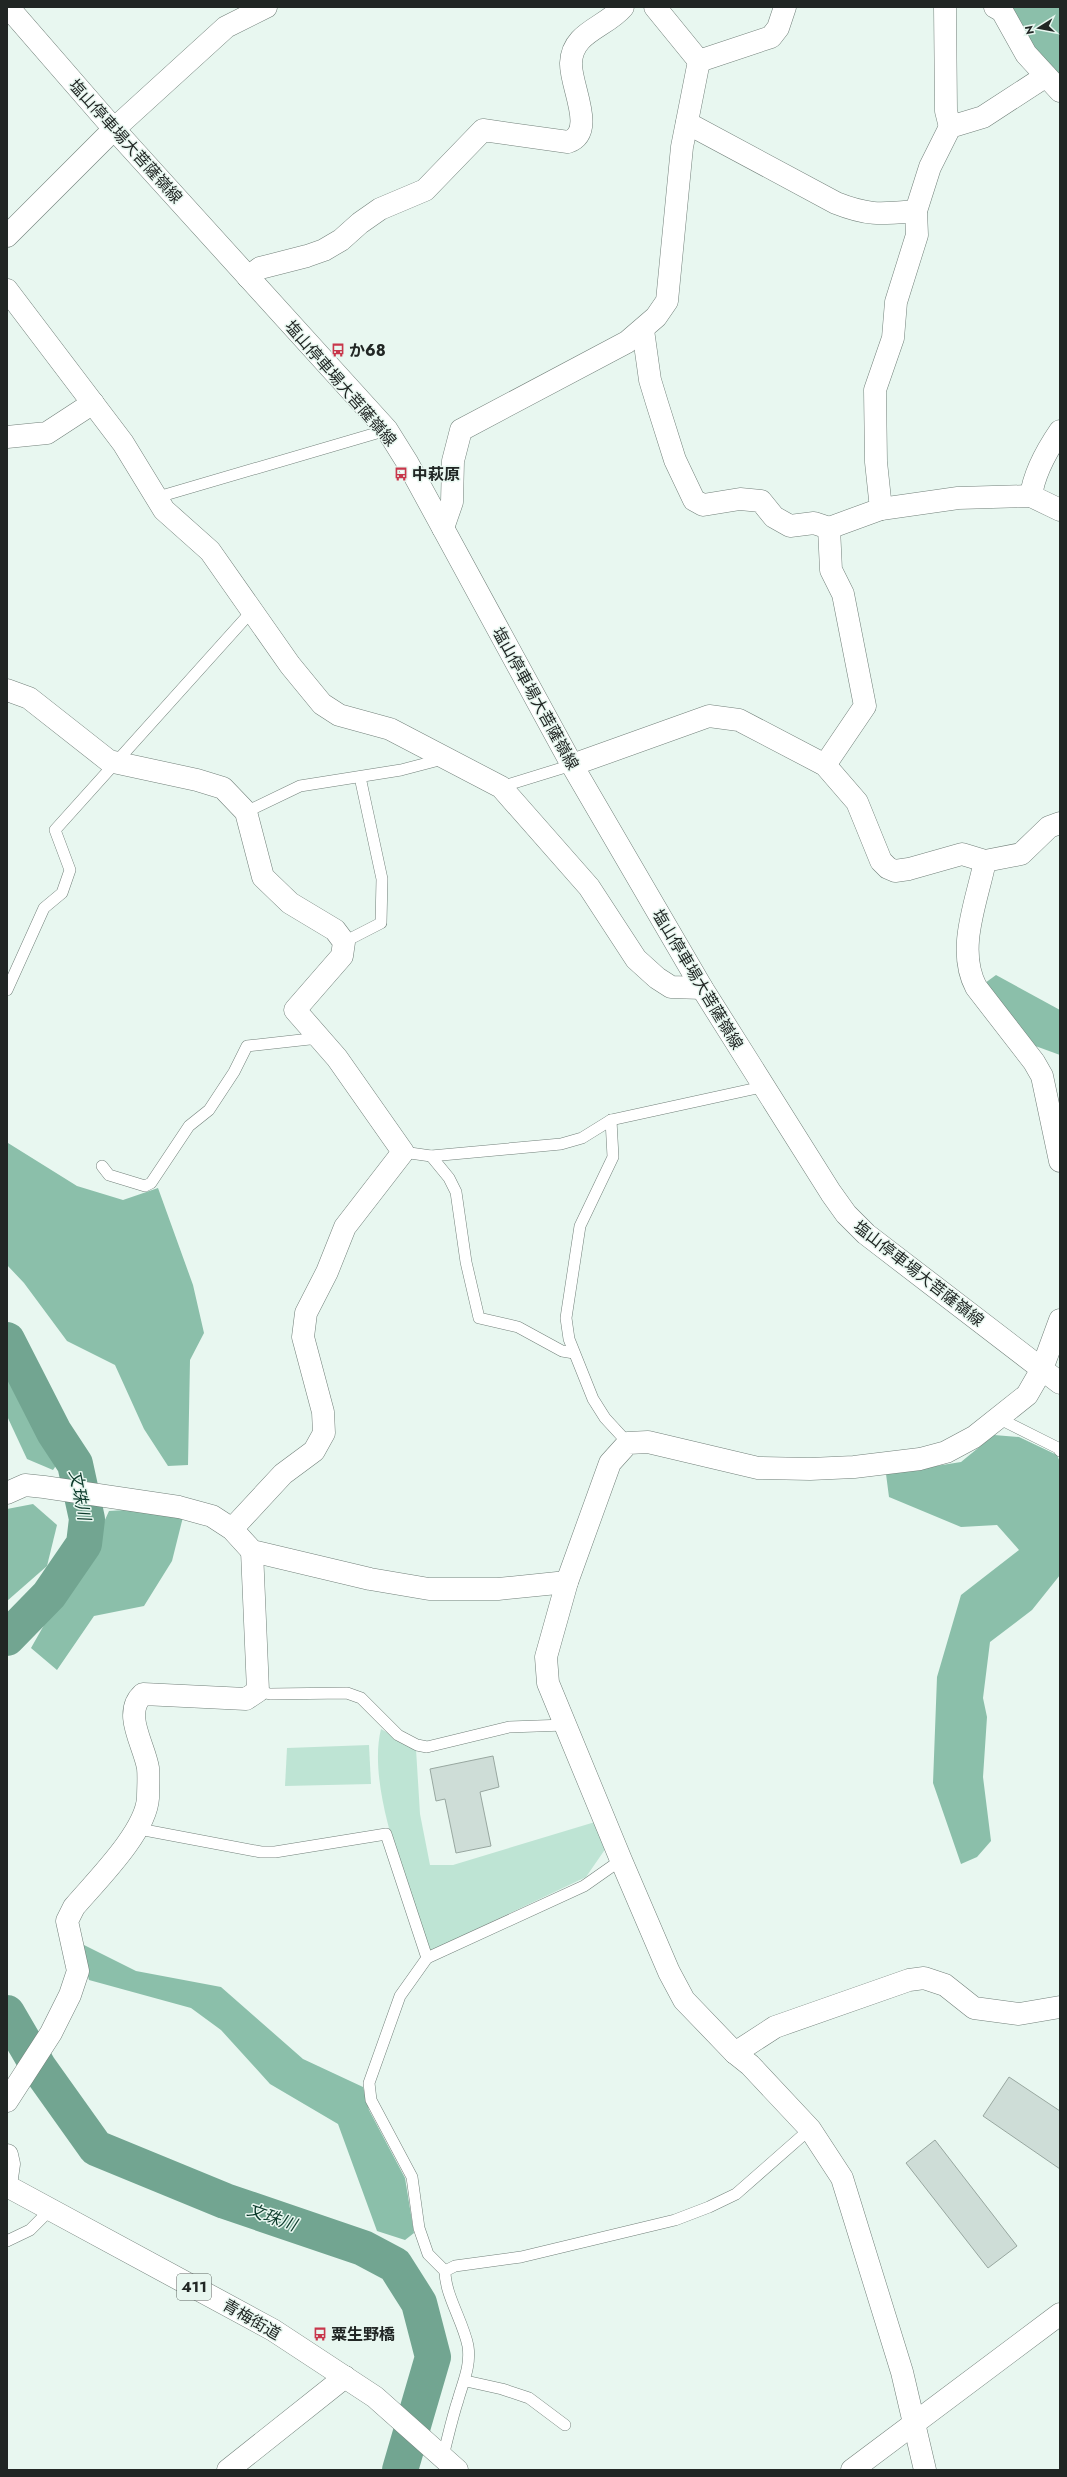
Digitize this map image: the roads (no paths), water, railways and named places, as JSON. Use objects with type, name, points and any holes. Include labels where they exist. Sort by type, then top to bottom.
[{"type":"main road","name":"塩山停車場大菩薩嶺線","points":[[8,7],[114,129],[387,430],[443,528],[572,765],[702,988],[762,1087],[846,1214],[866,1234],[1060,1383]]},
{"type":"main road","points":[[7,236],[114,129],[226,27],[266,7]]},
{"type":"main road","points":[[248,277],[260,268],[324,250],[341,240],[360,223],[380,209],[425,190],[483,130],[568,142],[576,139],[581,132],[582,121],[572,74],[571,63],[574,45],[580,39],[615,16],[623,7]]},
{"type":"main road","points":[[655,7],[699,61]]},
{"type":"main road","points":[[699,61],[771,37],[778,28],[785,7]]},
{"type":"main road","points":[[881,508],[876,462],[875,390],[893,338],[896,302],[917,235],[916,211],[930,166],[950,127],[946,111],[945,7]]},
{"type":"main road","points":[[950,127],[984,117],[1053,84],[1026,54],[1002,11],[995,7]]},
{"type":"main road","points":[[443,528],[452,502],[454,461],[461,430],[627,342],[644,330],[656,317],[667,301],[672,224],[682,147],[699,61]]},
{"type":"main road","points":[[687,122],[836,203],[860,212],[878,214],[916,211]]},
{"type":"main road","points":[[7,290],[93,403],[158,497],[164,510],[210,551],[251,612],[290,665],[322,704],[339,715],[390,729],[501,787],[590,887],[636,959],[656,978],[671,987],[702,988]]},
{"type":"main road","points":[[644,330],[650,380],[676,460],[694,500],[703,504],[740,499],[761,501],[774,517],[790,526],[814,523],[829,528],[881,508],[958,498],[1031,496],[1060,510]]},
{"type":"main road","points":[[7,437],[47,433],[93,403]]},
{"type":"main road","points":[[1031,496],[1033,485],[1050,444],[1060,431]]},
{"type":"main road","points":[[825,764],[865,706],[842,594],[831,570],[829,528]]},
{"type":"main road","points":[[7,690],[29,698],[109,761],[197,780],[223,788],[246,812],[263,877],[290,903],[335,930],[344,942],[342,956],[295,1010],[337,1058],[403,1152],[344,1227],[327,1272],[306,1313],[303,1337],[323,1412],[324,1433],[314,1451],[283,1474],[232,1529]]},
{"type":"main road","points":[[572,765],[709,716],[739,720],[825,764],[857,802],[881,861],[888,868],[895,871],[909,869],[949,856],[962,854],[985,861],[1021,854],[1049,827],[1060,823]]},
{"type":"main road","points":[[985,861],[967,945],[970,975],[976,987],[1034,1062],[1042,1076],[1060,1160]]},
{"type":"main road","points":[[925,2470],[902,2372],[842,2178],[810,2129],[750,2065],[735,2053],[684,2000],[669,1972],[548,1683],[546,1657],[567,1582],[610,1463],[628,1443],[648,1442],[758,1468],[810,1469],[854,1467],[920,1459],[946,1452],[974,1437],[1027,1395],[1042,1369],[1060,1320]]},
{"type":"main road","points":[[7,1492],[25,1485],[179,1507],[212,1516],[232,1529],[252,1551],[370,1579],[429,1589],[498,1589],[567,1582]]},
{"type":"main road","points":[[7,2101],[51,2033],[70,1995],[78,1971],[67,1921],[74,1907],[139,1829],[148,1800],[148,1768],[133,1714],[135,1701],[143,1694],[246,1700],[258,1691],[252,1551]]},
{"type":"main road","points":[[735,2053],[775,2027],[909,1980],[924,1978],[945,1985],[974,2008],[1019,2014],[1060,2007]]},
{"type":"main road","points":[[7,2155],[9,2164],[7,2178]]},
{"type":"main road","name":"青梅街道","points":[[7,2186],[273,2330],[375,2397],[450,2463]]},
{"type":"main road","points":[[852,2470],[1060,2314]]},
{"type":"main road","points":[[228,2470],[345,2377]]},
{"type":"lane","points":[[158,497],[387,430]]},
{"type":"lane","points":[[7,990],[44,908],[62,893],[70,870],[55,830],[251,612]]},
{"type":"lane","points":[[246,812],[300,786],[402,770],[445,758]]},
{"type":"lane","points":[[501,787],[572,765]]},
{"type":"lane","points":[[344,942],[381,923],[382,879],[360,777]]},
{"type":"lane","points":[[102,1166],[109,1175],[145,1186],[151,1183],[189,1126],[209,1110],[234,1072],[247,1046],[289,1043],[319,1038]]},
{"type":"lane","points":[[403,1152],[431,1156],[561,1144],[582,1138],[611,1120],[762,1087]]},
{"type":"lane","points":[[611,1120],[613,1157],[580,1226],[566,1318],[569,1339],[593,1399],[605,1418],[628,1443]]},
{"type":"lane","points":[[431,1156],[449,1178],[456,1192],[466,1262],[479,1318],[518,1326],[562,1351],[574,1353]]},
{"type":"lane","points":[[998,1418],[1060,1451]]},
{"type":"lane","points":[[258,1691],[270,1694],[347,1693],[361,1698],[398,1735],[417,1746],[427,1747],[509,1727],[565,1725]]},
{"type":"lane","points":[[139,1829],[260,1852],[275,1852],[386,1834],[427,1958]]},
{"type":"lane","points":[[450,2463],[458,2399],[466,2381],[468,2347],[455,2306],[445,2286],[445,2271],[428,2254],[420,2228],[412,2177],[371,2100],[369,2083],[400,1996],[427,1958],[584,1886],[621,1860]]},
{"type":"lane","points":[[445,2271],[455,2266],[521,2257],[667,2222],[709,2207],[736,2194],[810,2129]]},
{"type":"lane","points":[[7,2240],[30,2230],[51,2209]]},
{"type":"lane","points":[[466,2381],[502,2389],[529,2398],[565,2425]]},
{"type":"waterway","name":"文珠川","points":[[7,1340],[54,1432],[75,1464],[87,1519],[84,1544],[49,1595],[7,1638]]},
{"type":"waterway","name":"文珠川","points":[[7,2013],[39,2068],[96,2148],[225,2201],[363,2248],[395,2265],[419,2303],[433,2357],[400,2470]]},
{"type":"place","name":"か68","points":[[338,350]]},
{"type":"place","name":"中萩原","points":[[401,474]]},
{"type":"place","name":"粟生野橋","points":[[320,2334]]}]
